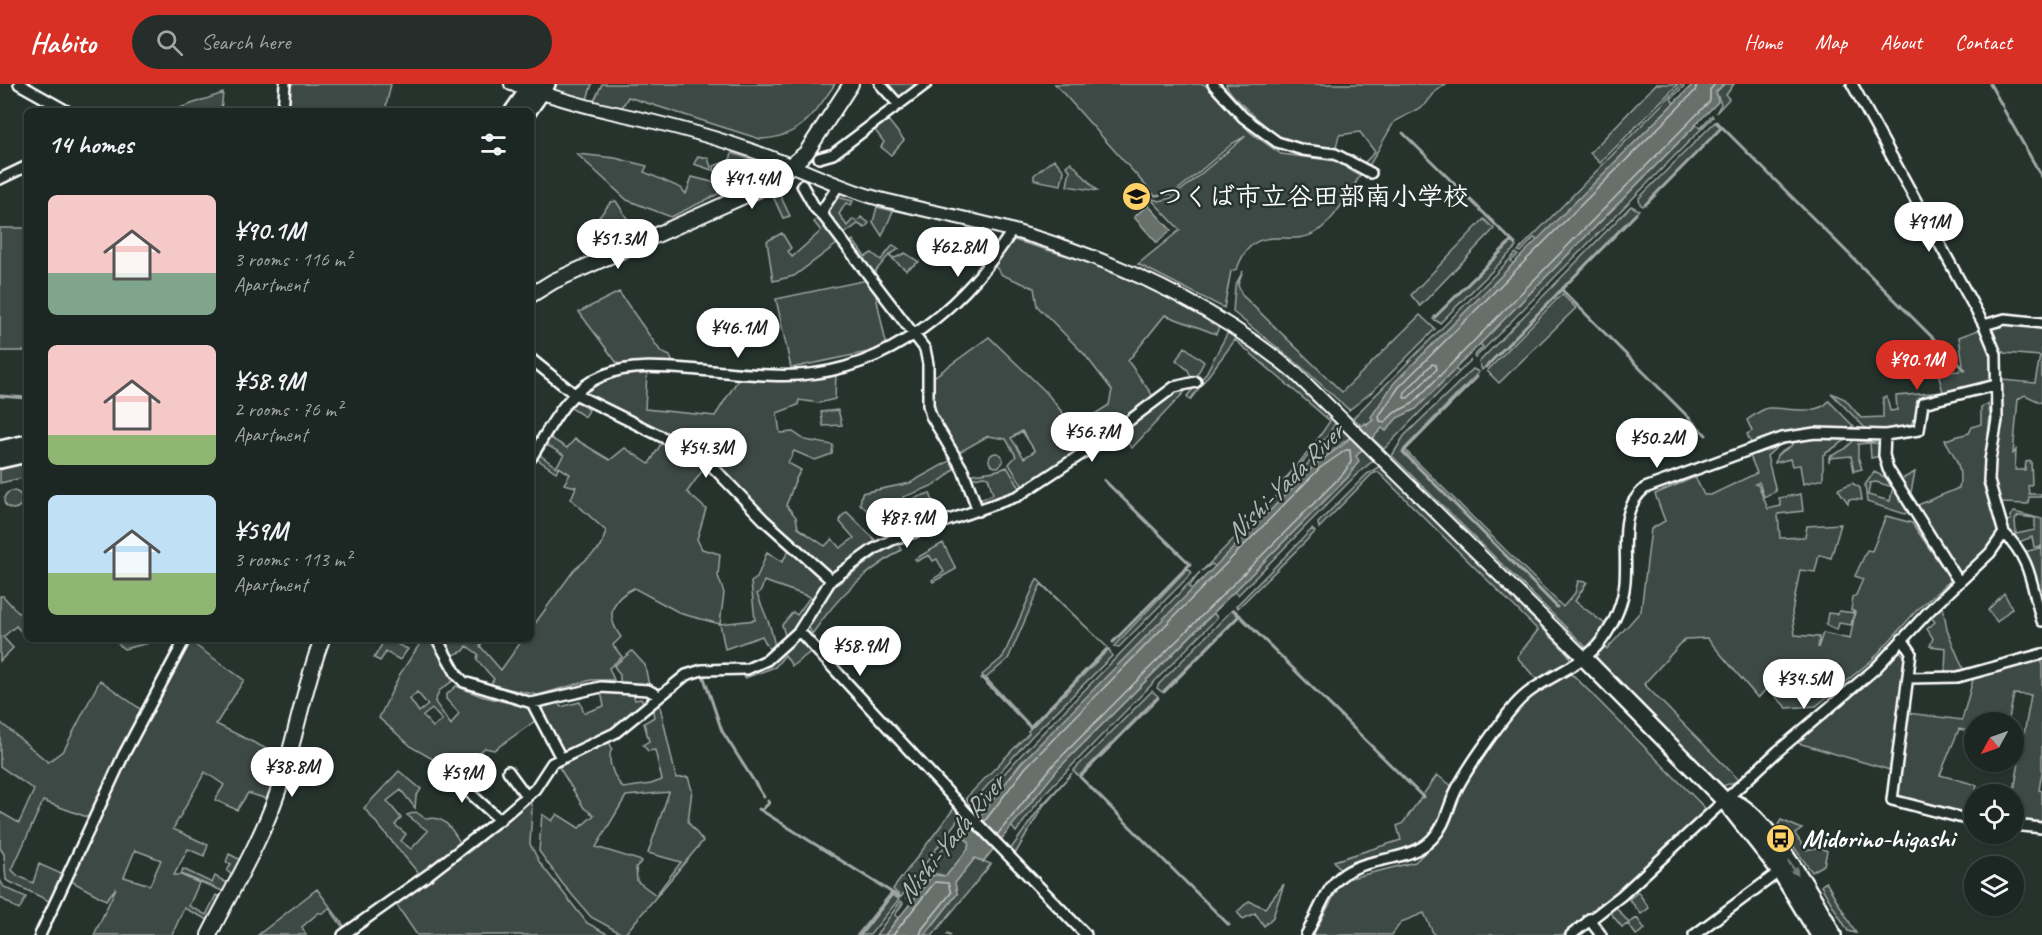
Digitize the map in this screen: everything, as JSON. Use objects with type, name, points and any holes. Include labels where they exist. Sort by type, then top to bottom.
[{"type":"main road","points":[[534,293],[554,281],[766,186],[793,166],[825,127],[851,84]]},
{"type":"main road","points":[[516,108],[537,87]]},
{"type":"main road","points":[[529,108],[537,87]]},
{"type":"main road","points":[[0,449],[24,444]]},
{"type":"main road","points":[[0,460],[24,455]]},
{"type":"main road","points":[[209,935],[263,828],[277,794],[306,686],[321,642]]},
{"type":"main road","points":[[1584,658],[1723,799],[1780,871],[1819,935]]},
{"type":"main road","points":[[1723,799],[1741,806],[1774,841],[1815,901],[1833,935]]},
{"type":"street","points":[[19,84],[62,108]]},
{"type":"street","points":[[283,108],[285,84]]},
{"type":"street","points":[[511,84],[537,87],[610,112],[645,118],[793,166],[838,186],[1012,231],[1077,251],[1203,307],[1275,357],[1584,658]]},
{"type":"street","points":[[880,84],[899,105]]},
{"type":"street","points":[[819,158],[833,154],[926,84]]},
{"type":"street","points":[[1213,84],[1243,117],[1277,142],[1303,150],[1335,154],[1371,173]]},
{"type":"street","points":[[1852,84],[1984,325],[1996,354],[1997,420],[1990,460],[1989,482],[2004,533],[2019,548],[2032,576],[2042,621]]},
{"type":"street","points":[[0,179],[24,167]]},
{"type":"street","points":[[802,185],[815,208],[824,216],[925,349],[928,363],[928,405],[931,416],[963,470],[978,510]]},
{"type":"street","points":[[824,216],[824,209],[838,186]]},
{"type":"street","points":[[534,453],[573,393],[603,375],[624,369],[809,374],[877,356],[916,336],[966,289],[1001,248],[1012,231]]},
{"type":"street","points":[[1984,325],[2005,319],[2042,323]]},
{"type":"street","points":[[534,361],[573,393],[704,457],[757,514],[831,580]]},
{"type":"street","points":[[343,935],[429,874],[500,819],[535,789],[546,771],[561,758],[615,733],[686,675],[702,670],[747,669],[759,665],[799,631],[831,580],[873,549],[1018,496],[1106,438],[1174,387],[1196,382]]},
{"type":"street","points":[[1306,935],[1341,876],[1367,865],[1412,852],[1432,840],[1443,826],[1459,785],[1517,703],[1557,673],[1584,658],[1600,643],[1619,612],[1625,581],[1627,515],[1630,504],[1645,488],[1782,438],[1815,433],[1885,435],[1919,430],[1923,403],[1996,385]]},
{"type":"street","points":[[1885,435],[1884,455],[1888,469],[1959,582]]},
{"type":"street","points":[[1571,935],[1622,895],[1723,799],[1876,668],[1996,546],[2004,533]]},
{"type":"street","points":[[799,631],[968,814],[1086,935]]},
{"type":"street","points":[[1902,639],[1911,652],[1892,800],[1964,818]]},
{"type":"street","points":[[40,935],[124,754],[183,642]]},
{"type":"street","points":[[438,642],[457,675],[464,682],[532,703],[602,687],[648,690],[659,696]]},
{"type":"street","points":[[1909,678],[1958,677],[2042,654]]},
{"type":"street","points":[[532,703],[561,758]]},
{"type":"street","points":[[442,769],[500,819]]},
{"type":"street","points":[[508,771],[527,797]]},
{"type":"street","points":[[2024,826],[2042,828]]},
{"type":"street","points":[[1694,935],[1780,871]]},
{"type":"street","points":[[1589,919],[1601,935]]},
{"type":"shaded area","points":[[290,84],[391,84],[386,108],[288,108]]},
{"type":"shaded area","points":[[556,84],[592,84],[587,99],[555,90]]},
{"type":"shaded area","points":[[602,84],[835,84],[813,114],[796,129],[774,138],[760,139],[628,97],[621,109],[594,101]]},
{"type":"shaded area","points":[[886,84],[920,84],[901,100]]},
{"type":"shaded area","points":[[1055,84],[1204,84],[1251,133],[1281,154],[1336,161],[1360,176],[1336,213],[1318,231],[1296,238],[1263,239],[1253,244],[1244,253],[1237,269],[1231,271],[1224,308],[1138,264],[1180,230],[1150,198],[1159,201],[1172,198],[1246,136],[1233,143],[1173,194],[1155,196]]},
{"type":"shaded area","points":[[1226,84],[1446,84],[1435,92],[1425,105],[1394,122],[1369,166],[1364,163],[1375,152],[1360,132],[1339,135],[1336,148],[1304,145],[1286,140],[1252,114],[1234,96]]},
{"type":"shaded area","points":[[1656,84],[1678,84],[1600,163],[1590,153]]},
{"type":"shaded area","points":[[1682,84],[1684,86],[1671,99],[1674,103],[1538,240],[1534,238],[1521,252],[1518,251]]},
{"type":"shaded area","points":[[1724,84],[1734,84],[1726,95],[1729,99],[1716,113],[1721,104],[1716,92]]},
{"type":"shaded area","points":[[223,93],[221,108],[180,108]]},
{"type":"shaded area","points":[[1712,115],[1713,117],[1475,358],[1474,356],[1483,347],[1480,344],[1696,125],[1700,128]]},
{"type":"shaded area","points":[[888,120],[904,140],[891,155],[881,147],[884,142],[874,129]]},
{"type":"shaded area","points":[[1715,122],[1721,128],[1643,206],[1640,204],[1639,198]]},
{"type":"shaded area","points":[[732,153],[750,159],[747,168],[735,173],[745,181],[671,217],[627,200],[577,154],[615,158],[647,166],[644,172],[681,188],[686,194],[692,177],[716,183],[714,166],[730,160]]},
{"type":"shaded area","points":[[698,156],[708,158],[712,170],[694,164]]},
{"type":"shaded area","points":[[1054,159],[1064,171],[1061,185],[1034,180],[1034,175]]},
{"type":"shaded area","points":[[1071,162],[1097,191],[1067,186],[1070,170],[1066,166]]},
{"type":"shaded area","points":[[778,191],[790,216],[783,218],[772,194]]},
{"type":"shaded area","points":[[833,196],[853,201],[851,205],[846,203],[839,214],[847,226],[853,219],[857,222],[861,217],[869,223],[865,228],[858,224],[844,234],[825,212]]},
{"type":"shaded area","points":[[616,201],[637,234],[610,248],[595,222],[611,202]]},
{"type":"shaded area","points":[[1631,206],[1639,210],[1482,370],[1479,362]]},
{"type":"shaded area","points":[[877,207],[893,211],[882,236],[873,222]]},
{"type":"shaded area","points":[[819,216],[841,241],[794,276],[773,281],[767,241],[782,233],[791,248],[788,251],[792,257],[821,231],[814,222]]},
{"type":"shaded area","points":[[1484,219],[1494,229],[1420,306],[1411,295]]},
{"type":"shaded area","points":[[0,228],[24,228],[24,351],[0,351]]},
{"type":"shaded area","points":[[853,240],[865,257],[872,253],[881,260],[893,245],[899,249],[889,255],[874,273],[851,242]]},
{"type":"shaded area","points":[[1014,240],[1084,261],[1166,295],[1219,327],[1216,334],[1165,315],[1128,361],[1153,396],[1105,435],[1023,487],[1009,464],[1016,456],[1006,439],[988,436],[958,453],[933,409],[934,377],[989,337],[1046,392],[1074,427],[1109,405],[1112,390],[1085,355],[1037,306],[1034,288],[1002,275],[994,265]],"holes":[[[1022,431],[1035,451],[1024,458],[1011,438]]]},
{"type":"shaded area","points":[[1512,242],[1516,247],[1440,323],[1433,319]]},
{"type":"shaded area","points":[[905,253],[919,262],[906,270],[889,256],[895,258]]},
{"type":"shaded area","points":[[1516,253],[1518,255],[1511,261],[1514,264],[1373,420],[1362,426],[1353,418]]},
{"type":"shaded area","points":[[1243,271],[1238,285],[1242,295],[1342,392],[1420,315],[1435,329],[1373,391],[1349,410],[1304,369],[1233,312],[1235,286]]},
{"type":"shaded area","points":[[867,280],[875,291],[887,348],[791,368],[776,299]]},
{"type":"shaded area","points":[[619,292],[661,352],[670,356],[674,365],[620,367],[579,312]]},
{"type":"shaded area","points":[[1562,294],[1576,308],[1499,383],[1487,371]]},
{"type":"shaded area","points":[[2006,322],[2042,328],[2042,403],[2025,395],[2018,399],[2013,454],[2016,450],[2015,470],[2025,470],[2026,462],[2031,461],[2032,484],[2028,486],[2029,494],[2041,494],[2041,497],[2029,497],[2028,504],[2001,503],[1991,472],[2001,416],[2002,380],[2035,383],[2040,356],[2004,353],[1996,344],[1991,327]]},
{"type":"shaded area","points":[[1981,329],[1992,355],[1992,377],[1984,384],[1919,399],[1916,417],[1908,428],[1868,431],[1831,393],[1845,399],[1861,418],[1883,417],[1883,397],[1887,397],[1890,411],[1897,410],[1896,396],[1943,392],[1938,373],[1959,371],[1963,364],[1959,337]]},
{"type":"shaded area","points":[[1232,332],[1276,364],[1336,422],[1327,437],[1278,487],[1311,449],[1330,421],[1235,340],[1190,400],[1187,396],[1205,375],[1227,334]]},
{"type":"shaded area","points":[[1185,347],[1204,362],[1197,375],[1191,378],[1188,370],[1176,360]]},
{"type":"shaded area","points":[[1471,360],[1384,449],[1372,438],[1382,427],[1386,431],[1397,418],[1416,409],[1455,369],[1459,372]]},
{"type":"shaded area","points":[[1473,369],[1479,372],[1404,449],[1563,607],[1575,593],[1578,581],[1587,582],[1575,601],[1605,624],[1589,647],[1586,647],[1392,456],[1404,436]]},
{"type":"shaded area","points":[[647,372],[645,409],[715,416],[741,375],[836,373],[835,399],[819,403],[799,400],[798,405],[777,413],[780,433],[793,432],[805,440],[833,445],[832,454],[815,460],[794,451],[788,463],[801,470],[786,505],[796,517],[798,528],[825,546],[832,539],[840,548],[854,538],[840,522],[841,517],[847,512],[877,542],[833,575],[765,516],[700,449],[615,411],[583,393],[583,390],[606,379]]},
{"type":"shaded area","points":[[1189,387],[1132,448],[1119,434],[1174,392]]},
{"type":"shaded area","points":[[578,401],[589,410],[585,417],[568,406],[570,402]]},
{"type":"shaded area","points":[[1829,401],[1857,430],[1797,431],[1752,445],[1747,434],[1752,431],[1747,420],[1760,411],[1768,408],[1816,409]]},
{"type":"shaded area","points":[[1988,404],[1990,415],[1985,469],[1998,527],[1989,549],[1959,577],[1919,512],[1918,505],[1959,488],[1959,468],[1945,440],[1969,433],[1972,427],[1981,424],[1981,407]]},
{"type":"shaded area","points":[[838,410],[842,425],[823,426],[821,412]]},
{"type":"shaded area","points":[[1343,428],[1350,437],[1316,464],[1216,567],[1212,564],[1202,571]]},
{"type":"shaded area","points":[[1833,435],[1849,438],[1823,455],[1823,479],[1803,484],[1800,465],[1792,466],[1790,459],[1775,463],[1777,455],[1791,446],[1797,438]]},
{"type":"shaded area","points":[[549,437],[567,448],[575,439],[610,460],[625,448],[649,464],[662,442],[681,450],[705,467],[687,492],[706,509],[697,539],[702,549],[720,554],[718,576],[724,593],[720,624],[682,614],[634,588],[626,592],[616,603],[612,615],[621,637],[613,645],[622,657],[609,668],[614,680],[591,680],[538,695],[490,685],[494,679],[477,660],[478,654],[467,646],[464,651],[453,655],[446,642],[483,642],[480,646],[501,670],[521,642],[534,642],[534,625],[574,570],[601,547],[606,531],[571,499],[576,487],[564,484],[570,474],[559,467],[556,472],[537,459]],"holes":[[[547,445],[564,455],[556,467],[540,455]]]},
{"type":"shaded area","points":[[1854,440],[1881,444],[1881,456],[1871,458],[1870,443],[1858,444],[1858,457],[1862,469],[1854,471],[1851,456],[1830,458],[1829,462],[1829,457],[1845,449]]},
{"type":"shaded area","points":[[1783,442],[1767,456],[1776,491],[1764,497],[1759,482],[1755,484],[1758,485],[1768,509],[1781,506],[1779,498],[1801,494],[1803,511],[1778,514],[1780,538],[1805,537],[1807,526],[1841,524],[1831,558],[1819,555],[1815,572],[1800,570],[1792,612],[1795,635],[1819,637],[1818,648],[1823,633],[1850,639],[1855,612],[1851,610],[1853,597],[1863,579],[1855,576],[1867,550],[1872,551],[1886,516],[1912,523],[1951,580],[1917,610],[1872,660],[1816,706],[1787,708],[1767,688],[1758,698],[1707,638],[1685,639],[1644,684],[1737,778],[1738,781],[1723,786],[1603,667],[1595,656],[1604,646],[1607,649],[1641,611],[1651,529],[1665,521],[1655,494],[1695,477],[1704,495],[1711,495],[1757,473],[1750,456]]},
{"type":"shaded area","points":[[1363,449],[1374,460],[1357,474],[1238,595],[1234,592],[1348,477],[1356,456]]},
{"type":"shaded area","points":[[993,453],[999,453],[1003,460],[999,467],[993,467],[989,463],[989,457]]},
{"type":"shaded area","points":[[953,459],[956,466],[945,477],[932,486],[903,497],[903,500],[890,506],[899,527],[913,521],[912,499],[930,493],[938,517],[890,536],[879,521],[860,504],[862,493],[910,483]]},
{"type":"shaded area","points":[[24,463],[24,478],[0,483],[0,470]]},
{"type":"shaded area","points":[[1380,466],[1567,653],[1570,657],[1569,662],[1551,670],[1537,680],[1517,657],[1538,630],[1378,472],[1372,474],[1319,528],[1318,523],[1367,474]]},
{"type":"shaded area","points":[[1007,467],[1021,490],[984,506],[980,504],[968,475]],"holes":[[[988,477],[993,494],[980,500],[971,479]]]},
{"type":"shaded area","points":[[1874,472],[1891,480],[1908,511],[1905,514],[1867,502],[1865,485]],"holes":[[[1876,482],[1893,487],[1890,501],[1868,495],[1870,483]]]},
{"type":"shaded area","points":[[1915,472],[1911,492],[1907,493],[1900,480]]},
{"type":"shaded area","points":[[1852,483],[1860,488],[1862,500],[1849,499],[1848,503],[1838,489]]},
{"type":"shaded area","points":[[13,491],[21,496],[22,500],[17,508],[13,509],[5,504],[4,500],[9,492]]},
{"type":"shaded area","points":[[2014,512],[2042,519],[2042,546],[2034,547],[2032,537],[2019,542],[2011,535],[2006,521],[2011,520],[2010,516]],"holes":[[[2018,516],[2035,518],[2035,530],[2016,534],[2015,520]]]},
{"type":"shaded area","points":[[1312,529],[1315,532],[1238,608],[1236,606]]},
{"type":"shaded area","points":[[897,541],[901,550],[874,568],[852,587],[812,634],[808,625],[831,589]]},
{"type":"shaded area","points":[[943,543],[956,569],[933,582],[932,580],[944,572],[937,559],[933,561],[929,555],[917,561],[915,559]]},
{"type":"shaded area","points":[[2042,547],[2042,609],[2035,574],[2025,552]]},
{"type":"shaded area","points":[[790,549],[827,581],[796,628],[786,639],[782,625],[793,612],[797,615],[810,597],[764,581],[761,591],[757,594],[770,626],[775,646],[771,653],[762,636],[725,649],[720,624],[755,620],[751,582],[757,578],[767,552],[782,562]]},
{"type":"shaded area","points":[[1188,568],[1192,573],[1119,647],[1114,646]]},
{"type":"shaded area","points":[[1200,572],[1189,587],[1193,591],[1021,763],[988,808],[980,801],[1021,755]]},
{"type":"shaded area","points":[[1037,579],[1107,647],[1041,584],[1008,659],[986,678],[1030,725],[982,675],[1003,657]]},
{"type":"shaded area","points":[[2004,593],[2012,608],[1997,622],[1988,610]]},
{"type":"shaded area","points":[[0,596],[3,596],[24,619],[24,635],[16,626],[3,637],[13,648],[0,661]]},
{"type":"shaded area","points":[[1943,605],[1947,630],[1964,671],[1945,673],[1946,648],[1930,646],[1933,638],[1927,629],[1935,622],[1931,617]]},
{"type":"shaded area","points":[[1232,610],[1238,616],[1162,692],[1157,688],[1159,684]]},
{"type":"shaded area","points":[[1839,611],[1854,613],[1851,625],[1839,623],[1837,630],[1826,625],[1828,613],[1837,614]]},
{"type":"shaded area","points":[[1214,613],[1217,618],[1044,794],[1016,832],[1011,826],[1058,769]]},
{"type":"shaded area","points":[[798,639],[813,650],[792,666],[785,655],[775,667],[745,678],[742,673],[769,664]]},
{"type":"shaded area","points":[[116,642],[150,642],[149,643],[124,649]]},
{"type":"shaded area","points":[[187,642],[191,642],[244,680],[216,724],[283,757],[270,800],[248,793],[237,810],[215,800],[224,785],[205,772],[173,829],[208,845],[204,856],[188,849],[174,875],[181,875],[199,883],[189,906],[206,915],[216,895],[223,899],[210,921],[184,908],[172,935],[94,935],[116,888],[106,900],[71,881],[126,755]],"holes":[[[135,850],[161,860],[150,885],[124,877]]]},
{"type":"shaded area","points":[[383,642],[392,642],[408,649],[400,660],[386,652],[380,661],[374,658]]},
{"type":"shaded area","points":[[421,642],[433,642],[438,646],[454,680],[439,691],[435,702],[451,725],[459,713],[446,699],[446,695],[456,686],[481,696],[529,708],[535,721],[494,750],[485,748],[454,771],[413,748],[379,718],[400,674]],"holes":[[[417,692],[428,705],[419,712],[410,699]],[[432,709],[442,720],[433,727],[423,716]]]},
{"type":"shaded area","points":[[1109,649],[1112,656],[1032,736],[970,805],[966,798]]},
{"type":"shaded area","points":[[632,651],[645,665],[649,686],[620,684],[620,675],[614,666]]},
{"type":"shaded area","points":[[1899,651],[1907,658],[1890,770],[1798,743],[1885,667]]},
{"type":"shaded area","points":[[2042,659],[2042,772],[2039,790],[2042,791],[2042,826],[2024,823],[2024,784],[2015,784],[2017,772],[2024,772],[2024,734],[2031,695],[2014,694],[2010,712],[1964,712],[1974,676]]},
{"type":"shaded area","points":[[1567,673],[1574,676],[1705,808],[1705,812],[1619,891],[1565,935],[1434,935],[1424,913],[1401,922],[1392,935],[1313,935],[1339,887],[1347,879],[1415,862],[1441,837],[1451,821],[1459,794],[1513,714],[1532,696]]},
{"type":"shaded area","points":[[100,680],[143,711],[90,818],[43,801],[12,870],[18,876],[33,883],[39,864],[66,876],[53,903],[6,880],[4,854],[0,848],[0,812],[19,823],[34,790],[0,766],[0,722],[48,762],[64,750]]},
{"type":"shaded area","points":[[1152,691],[1158,696],[1079,776],[1073,771]]},
{"type":"shaded area","points":[[601,692],[633,694],[635,700],[641,699],[645,704],[612,730],[561,754],[538,709],[558,703],[561,707],[580,702],[584,713],[604,706]]},
{"type":"shaded area","points":[[659,701],[676,778],[688,777],[692,790],[688,822],[703,841],[624,935],[591,917],[539,851],[542,814],[552,821],[557,814],[579,828],[594,815],[584,808],[559,767],[609,742],[612,748],[610,758],[612,769],[623,788],[662,780],[655,750],[648,751],[643,745],[649,741],[644,723],[654,717],[652,706]],"holes":[[[669,792],[648,853],[681,862],[656,895],[637,881],[636,867],[642,861],[596,847],[626,796]]]},
{"type":"shaded area","points":[[1908,713],[1962,720],[1964,713],[1964,730],[1959,729],[1940,775],[1973,784],[1964,784],[1964,815],[1895,797]]},
{"type":"shaded area","points":[[399,771],[421,789],[416,797],[415,808],[401,790],[387,801],[401,818],[395,825],[406,834],[401,841],[411,849],[428,831],[407,815],[416,812],[426,819],[444,821],[462,845],[420,875],[364,808]]},
{"type":"shaded area","points":[[1072,773],[1043,806],[1015,854],[1010,850],[1042,805]]},
{"type":"shaded area","points":[[1437,775],[1452,786],[1441,817],[1427,837],[1421,842],[1341,870],[1334,861],[1401,840],[1397,826],[1403,823]]},
{"type":"shaded area","points":[[529,799],[532,808],[530,844],[540,863],[587,923],[609,935],[417,935],[396,904],[473,849]]},
{"type":"shaded area","points":[[955,807],[962,814],[901,897],[893,889]]},
{"type":"shaded area","points":[[1781,820],[1802,829],[1795,834],[1806,850],[1820,847],[1827,851],[1824,865],[1812,872],[1778,825]]},
{"type":"shaded area","points":[[956,832],[969,842],[968,849],[946,876],[934,873],[919,892],[914,891],[908,899],[906,897]]},
{"type":"shaded area","points":[[229,854],[241,860],[234,876],[227,871],[231,864],[226,862]]},
{"type":"shaded area","points":[[975,858],[991,864],[933,935],[925,935],[957,894],[955,883]]},
{"type":"shaded area","points":[[183,869],[212,883],[215,876],[229,884],[225,892],[181,874]]},
{"type":"shaded area","points":[[0,880],[4,887],[26,897],[19,910],[0,897]]},
{"type":"shaded area","points":[[1826,882],[1856,933],[1848,931],[1821,886]]},
{"type":"shaded area","points":[[1284,884],[1273,917],[1264,926],[1255,913],[1243,919],[1237,912],[1249,901],[1265,908]]},
{"type":"shaded area","points":[[317,889],[345,927],[344,929],[329,908],[323,913],[318,913],[302,927],[306,935],[258,935]]},
{"type":"shaded area","points":[[1638,892],[1649,908],[1641,914],[1629,899]]},
{"type":"shaded area","points":[[890,894],[899,899],[870,935],[857,935]]},
{"type":"shaded area","points":[[901,901],[903,903],[895,915],[898,918],[885,935],[876,935]]},
{"type":"shaded area","points":[[1615,906],[1629,923],[1637,918],[1645,929],[1636,935],[1628,924],[1622,927],[1609,911]]},
{"type":"water","points":[[1693,84],[1724,84],[1716,92],[1718,102],[1416,409],[1397,418],[1386,431],[1382,428],[1356,456],[1359,461],[1348,477],[1058,769],[983,862],[975,858],[955,883],[957,894],[925,935],[885,935],[933,875],[946,876],[968,849],[969,842],[964,837],[1021,763],[1316,464],[1343,445],[1365,423],[1367,425],[1373,420],[1371,417],[1394,383]]},
{"type":"water","points":[[1148,205],[1171,230],[1157,243],[1134,217]]},
{"type":"waterway","points":[[1990,84],[2003,107]]},
{"type":"waterway","points":[[2004,110],[2042,177]]},
{"type":"waterway","points":[[1717,122],[1965,370]]},
{"type":"waterway","points":[[1646,204],[1722,127]]},
{"type":"waterway","points":[[1403,133],[1515,244]]},
{"type":"waterway","points":[[1563,288],[1636,214]]},
{"type":"waterway","points":[[1435,317],[1511,241]]},
{"type":"waterway","points":[[1562,290],[1706,435]]},
{"type":"waterway","points":[[1486,367],[1560,291]]},
{"type":"waterway","points":[[1477,377],[1403,452],[1557,607]]},
{"type":"waterway","points":[[0,396],[24,398]]},
{"type":"waterway","points":[[1104,480],[1190,564],[1113,642]]},
{"type":"waterway","points":[[1234,610],[1423,797]]},
{"type":"waterway","points":[[1164,692],[1240,615]]},
{"type":"waterway","points":[[982,678],[1030,727],[1107,649]]},
{"type":"waterway","points":[[703,675],[722,731],[764,797]]},
{"type":"waterway","points":[[1158,698],[1080,777],[1229,925]]},
{"type":"waterway","points":[[762,810],[769,803],[768,801]]},
{"type":"waterway","name":"Nishi-Yada River","points":[[759,809],[899,897]]},
{"type":"waterway","name":"Nishi-Yada River","points":[[860,935],[893,893]]},
{"type":"place","name":"つくば市立谷田部南小学校","points":[[1136,196]]},
{"type":"place","name":"Midorino-higashi","points":[[1781,838]]}]
